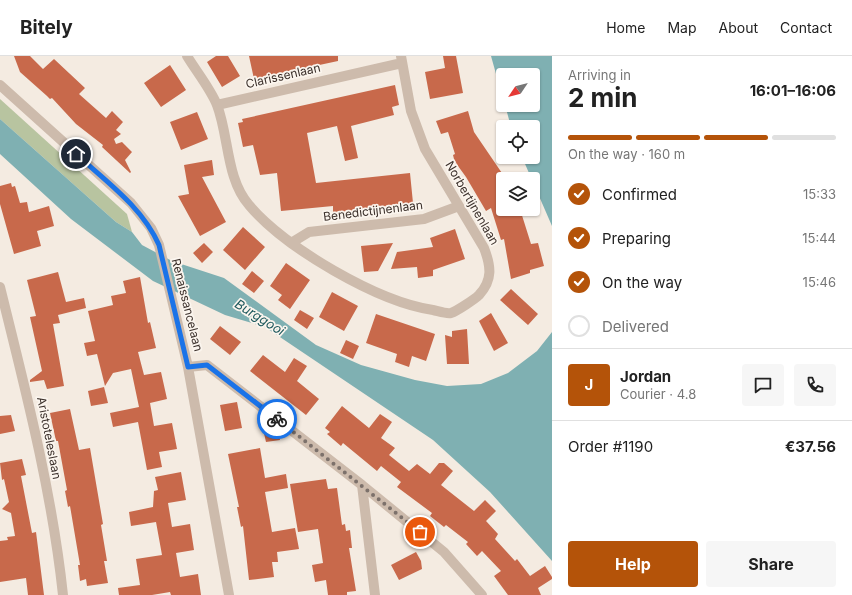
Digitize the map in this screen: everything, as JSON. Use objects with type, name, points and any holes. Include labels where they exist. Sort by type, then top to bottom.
[{"type":"street","name":"Norbertijnenlaan","points":[[186,56],[217,104],[238,190],[265,223],[291,243],[340,274],[369,288],[419,308],[451,313],[476,298],[486,288],[490,275],[490,263],[484,248],[425,149],[411,110],[402,60]]},
{"type":"street","name":"Clarissenlaan","points":[[217,104],[402,60]]},
{"type":"street","name":"Renaissancelaan","points":[[0,85],[130,203],[151,228],[159,245],[188,367],[229,595]]},
{"type":"street","name":"Benedictijnenlaan","points":[[291,243],[309,232],[424,219],[459,206]]},
{"type":"street","name":"Aristoteleslaan","points":[[0,287],[31,410],[60,567],[63,595]]},
{"type":"street","points":[[188,367],[207,365],[362,485],[444,552],[482,595]]},
{"type":"street","points":[[362,485],[375,595]]},
{"type":"green space","points":[[0,99],[127,214],[132,232],[116,222],[0,119]]},
{"type":"water","points":[[491,56],[552,56],[552,226],[540,198],[540,172],[529,172],[525,164],[540,164],[540,120],[509,120],[507,112],[540,112],[540,68],[496,68],[496,74]]},
{"type":"water","name":"Burggooi","points":[[0,119],[116,222],[132,232],[142,245],[172,261],[224,278],[316,345],[361,365],[415,380],[447,386],[481,384],[508,373],[537,351],[552,332],[552,561],[490,492],[433,440],[265,327],[225,315],[153,281],[71,219],[0,154]]},
{"type":"building","points":[[14,56],[30,56],[43,69],[54,59],[85,88],[79,94],[106,118],[112,111],[123,122],[116,130],[121,134],[114,139],[116,144],[122,142],[132,152],[125,160],[131,172],[130,173],[102,147],[103,145],[76,124],[52,98],[50,99],[20,72]]},
{"type":"building","points":[[216,56],[228,56],[240,76],[222,87],[207,62]]},
{"type":"building","points":[[249,56],[338,56],[338,61],[254,79]]},
{"type":"building","points":[[443,56],[456,56],[463,93],[430,99],[425,72],[445,68]]},
{"type":"building","points":[[170,65],[186,90],[161,107],[144,83]]},
{"type":"building","points":[[395,85],[399,105],[392,107],[394,115],[351,126],[358,158],[345,161],[337,126],[307,133],[316,183],[410,173],[413,203],[409,205],[337,213],[333,212],[333,206],[281,211],[277,173],[260,175],[253,145],[243,147],[238,123],[243,122],[242,119]]},
{"type":"building","points":[[468,111],[474,132],[501,172],[496,172],[496,216],[522,216],[531,244],[538,243],[544,266],[530,270],[530,273],[511,279],[504,239],[501,240],[491,208],[486,211],[454,159],[453,155],[455,154],[448,132],[441,134],[436,121]]},
{"type":"building","points":[[197,112],[208,139],[181,150],[170,122]]},
{"type":"building","points":[[212,160],[214,175],[202,177],[226,222],[200,236],[178,196],[189,194],[184,165]]},
{"type":"building","points":[[11,183],[12,187],[15,186],[20,203],[27,202],[29,212],[49,206],[54,226],[37,231],[41,246],[14,254],[0,204],[0,186]]},
{"type":"building","points":[[243,227],[265,247],[245,270],[223,250]]},
{"type":"building","points":[[455,229],[465,259],[433,270],[433,276],[418,278],[417,267],[391,269],[397,252],[433,247],[430,238]]},
{"type":"building","points":[[204,243],[213,252],[202,263],[193,253]]},
{"type":"building","points":[[393,243],[378,271],[364,272],[361,246]]},
{"type":"building","points":[[286,263],[310,280],[290,309],[278,300],[282,295],[270,286]]},
{"type":"building","points":[[252,271],[264,281],[254,293],[242,284]]},
{"type":"building","points":[[58,272],[66,302],[84,298],[86,308],[58,315],[60,323],[53,324],[64,386],[47,389],[44,380],[30,382],[30,380],[42,371],[30,317],[36,316],[27,280]]},
{"type":"building","points":[[140,277],[148,323],[150,322],[156,348],[138,352],[144,375],[161,372],[167,399],[150,403],[154,426],[172,423],[177,449],[159,452],[162,467],[147,470],[138,422],[113,427],[110,413],[139,407],[131,369],[113,373],[105,386],[97,354],[87,356],[84,343],[95,341],[88,311],[113,305],[111,296],[126,293],[123,281]]},
{"type":"building","points":[[511,289],[538,314],[528,325],[500,300]]},
{"type":"building","points":[[332,292],[358,306],[344,331],[319,317]]},
{"type":"building","points":[[300,310],[314,318],[307,329],[294,320]]},
{"type":"building","points":[[491,313],[508,343],[494,351],[479,321]]},
{"type":"building","points":[[376,314],[435,334],[426,361],[412,356],[409,367],[395,362],[397,354],[366,343]]},
{"type":"building","points":[[220,326],[241,342],[230,355],[210,339]]},
{"type":"building","points":[[467,329],[469,364],[447,364],[445,335],[452,337],[452,331]]},
{"type":"building","points":[[346,340],[359,346],[353,359],[340,353]]},
{"type":"building","points":[[263,355],[285,372],[294,358],[307,366],[297,381],[319,399],[306,415],[250,371]]},
{"type":"building","points":[[104,387],[108,403],[91,406],[88,391]]},
{"type":"building","points":[[237,402],[242,428],[225,431],[220,405]]},
{"type":"building","points":[[342,406],[369,428],[380,414],[392,422],[381,438],[395,448],[389,455],[409,471],[417,464],[430,474],[439,463],[444,463],[453,471],[441,485],[474,511],[485,500],[496,511],[486,521],[498,534],[495,539],[515,561],[517,559],[530,576],[545,566],[552,577],[552,579],[538,588],[541,595],[508,595],[494,576],[501,571],[482,551],[477,556],[466,544],[468,542],[446,525],[444,527],[430,516],[432,513],[397,487],[401,482],[381,466],[377,471],[343,443],[341,446],[327,434],[330,432],[325,428]]},
{"type":"building","points":[[70,409],[79,450],[90,448],[103,524],[101,525],[107,561],[104,561],[108,583],[87,586],[86,579],[80,581],[78,565],[80,565],[70,506],[68,507],[65,491],[67,490],[58,441],[56,441],[50,413]]},
{"type":"building","points":[[11,415],[15,431],[0,434],[0,416]]},
{"type":"building","points":[[276,426],[278,428],[280,440],[266,442],[263,429]]},
{"type":"building","points":[[260,448],[265,478],[286,474],[288,488],[265,492],[272,532],[295,528],[299,549],[277,552],[278,562],[272,562],[274,577],[249,580],[243,526],[241,527],[237,507],[239,507],[228,454]]},
{"type":"building","points":[[22,459],[26,475],[21,476],[32,533],[36,532],[44,595],[28,595],[26,578],[0,582],[0,541],[8,540],[7,537],[15,536],[11,513],[2,509],[9,502],[4,479],[2,480],[0,463]]},
{"type":"building","points":[[181,472],[186,500],[168,503],[172,527],[190,524],[194,550],[176,553],[180,577],[198,574],[201,595],[171,595],[170,592],[152,595],[119,595],[118,588],[140,585],[136,559],[162,555],[156,522],[131,526],[129,512],[153,507],[154,491],[158,490],[155,477]]},
{"type":"building","points":[[326,479],[328,489],[337,488],[342,525],[345,524],[346,531],[350,530],[352,548],[349,548],[356,591],[347,592],[347,595],[328,595],[326,580],[315,582],[312,565],[323,563],[318,529],[298,532],[290,484]]},
{"type":"building","points":[[416,552],[421,561],[422,569],[399,580],[391,565]]},
{"type":"way so far","points":[[277,419],[420,532]]},
{"type":"route","points":[[76,154],[130,203],[151,228],[159,245],[188,367],[207,365],[277,419]]}]
